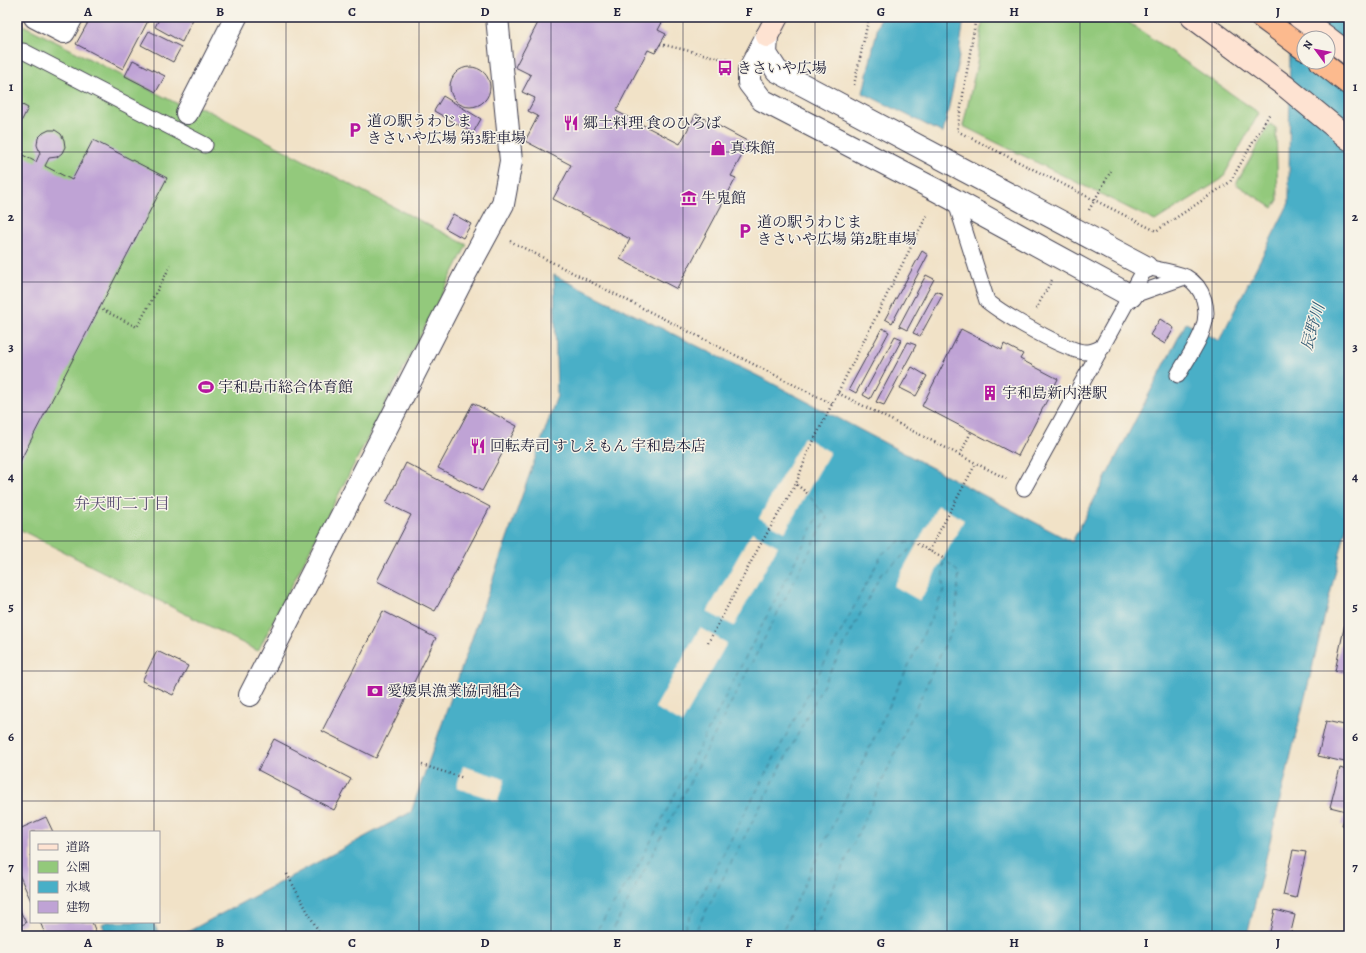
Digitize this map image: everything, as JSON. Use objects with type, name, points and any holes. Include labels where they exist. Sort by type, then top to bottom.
[{"type":"highway","points":[[1261,17],[1296,43]]},
{"type":"highway","points":[[1331,70],[1349,84]]},
{"type":"street","points":[[35,17],[64,32],[72,17]]},
{"type":"street","points":[[187,112],[236,17]]},
{"type":"street","points":[[250,695],[503,204],[511,161],[497,17]]},
{"type":"street","points":[[777,17],[749,70],[749,82],[762,100],[954,200],[1131,296]]},
{"type":"street","points":[[1192,17],[1285,86],[1349,139]]},
{"type":"street","points":[[1299,17],[1317,30]]},
{"type":"street","points":[[767,36],[766,54],[777,71],[1146,267]]},
{"type":"street","points":[[1336,44],[1349,54]]},
{"type":"lane","points":[[17,53],[23,51],[205,145]]},
{"type":"lane","points":[[954,200],[987,302],[999,311],[1072,350],[1088,352],[1103,347]]},
{"type":"lane","points":[[1024,488],[1146,267],[1185,277],[1194,284],[1205,300],[1206,309],[1204,328],[1178,375]]},
{"type":"lane","points":[[1131,296],[1185,277]]},
{"type":"path","points":[[847,108],[868,17]]},
{"type":"path","points":[[976,17],[957,131],[1156,231],[1230,182],[1270,113]]},
{"type":"path","points":[[660,44],[731,61]]},
{"type":"path","points":[[708,643],[759,547],[796,484],[808,452],[930,209]]},
{"type":"path","points":[[489,230],[832,404]]},
{"type":"path","points":[[99,308],[137,327],[172,263]]},
{"type":"path","points":[[838,393],[1024,488]]},
{"type":"path","points":[[960,455],[971,432]]},
{"type":"path","points":[[929,551],[976,463]]},
{"type":"path","points":[[796,484],[808,493]]},
{"type":"path","points":[[916,544],[943,558]]},
{"type":"path","points":[[422,766],[464,778]]},
{"type":"path","points":[[287,874],[321,936]]},
{"type":"green space","points":[[983,17],[1121,17],[1259,113],[1222,179],[1155,221],[963,126],[977,64]]},
{"type":"green space","name":"宇和島市総合体育館","points":[[17,22],[178,104],[203,108],[467,245],[258,651],[17,528]]},
{"type":"green space","points":[[1270,124],[1276,128],[1278,200],[1273,208],[1236,184]]},
{"type":"water","points":[[880,17],[964,17],[957,70],[943,133],[863,93]]},
{"type":"water","name":"辰野川","points":[[1290,17],[1349,17],[1349,516],[1247,936],[180,936],[411,812],[557,396],[554,275],[768,381],[1072,542],[1186,323],[1219,341],[1289,203]]},
{"type":"water","points":[[154,923],[160,936],[107,936],[102,924]]},
{"type":"pier","points":[[804,437],[830,452],[785,532],[759,518]]},
{"type":"pier","points":[[938,505],[964,520],[920,601],[894,586]]},
{"type":"pier","points":[[752,532],[778,546],[734,626],[707,612]]},
{"type":"pier","points":[[700,628],[727,643],[682,723],[655,708]]},
{"type":"pier","points":[[463,766],[505,779],[498,801],[456,788]]},
{"type":"building","points":[[91,17],[98,19],[99,17],[150,17],[123,69],[76,44]]},
{"type":"building","points":[[160,17],[194,17],[182,42],[155,27]]},
{"type":"building","points":[[541,17],[665,17],[658,30],[666,34],[655,53],[648,50],[616,111],[680,144],[696,114],[749,142],[731,176],[736,178],[677,289],[620,259],[630,239],[553,199],[571,165],[525,141],[538,116],[528,111],[535,98],[522,92],[531,75],[515,67]]},
{"type":"building","points":[[149,31],[181,47],[173,62],[141,45]]},
{"type":"building","points":[[133,60],[165,76],[156,92],[125,76]]},
{"type":"building","points":[[474,67],[481,70],[487,76],[490,87],[489,95],[481,104],[474,107],[466,107],[459,104],[451,95],[450,83],[453,76],[462,68]]},
{"type":"building","points":[[443,96],[481,119],[473,133],[434,111]]},
{"type":"building","points":[[17,102],[28,108],[17,130]]},
{"type":"building","points":[[49,130],[55,130],[61,134],[65,147],[62,153],[57,157],[49,158],[45,166],[72,180],[93,140],[167,178],[17,467],[17,152],[36,162],[40,153],[37,145],[38,138]]},
{"type":"building","points":[[453,214],[471,224],[463,238],[445,228]]},
{"type":"building","points":[[922,251],[928,255],[892,323],[885,319]]},
{"type":"building","points":[[926,275],[934,279],[907,330],[899,326]]},
{"type":"building","points":[[936,291],[943,294],[920,336],[913,333]]},
{"type":"building","points":[[1160,319],[1174,328],[1165,344],[1150,335]]},
{"type":"building","points":[[882,328],[889,332],[856,393],[849,389]]},
{"type":"building","name":"宇和島新内港駅","points":[[961,329],[1002,350],[1004,344],[1023,354],[1020,359],[1058,379],[1018,456],[922,406]]},
{"type":"building","points":[[895,336],[902,339],[870,399],[863,395]]},
{"type":"building","points":[[908,342],[916,345],[884,405],[876,402]]},
{"type":"building","points":[[912,367],[927,376],[916,396],[900,388]]},
{"type":"building","points":[[473,403],[517,426],[482,491],[438,468]]},
{"type":"building","points":[[406,463],[490,507],[435,611],[377,581],[411,515],[386,503]]},
{"type":"building","points":[[1349,609],[1349,674],[1335,671]]},
{"type":"building","points":[[383,611],[436,638],[376,758],[322,731]]},
{"type":"building","points":[[157,651],[188,666],[173,695],[142,681]]},
{"type":"building","points":[[1326,721],[1349,726],[1349,763],[1318,756]]},
{"type":"building","points":[[274,739],[351,779],[334,810],[258,770]]},
{"type":"building","points":[[1340,768],[1349,771],[1349,827],[1342,825],[1346,811],[1330,807]]},
{"type":"building","points":[[46,817],[53,831],[30,831],[30,899],[17,870],[17,830]]},
{"type":"building","points":[[1293,850],[1306,852],[1296,898],[1283,895]]},
{"type":"building","points":[[17,904],[26,923],[17,927]]},
{"type":"building","points":[[1275,910],[1295,915],[1290,936],[1269,936]]},
{"type":"building","points":[[40,923],[92,923],[97,935],[46,936]]},
{"type":"ferry route","points":[[593,936],[637,868],[821,511],[807,493]]},
{"type":"ferry route","points":[[610,936],[827,518],[820,508]]},
{"type":"ferry route","points":[[680,936],[882,554],[900,541],[917,544]]},
{"type":"ferry route","points":[[693,936],[881,574],[916,545]]},
{"type":"ferry route","points":[[811,936],[955,623],[959,573],[943,558]]},
{"type":"ferry route","points":[[780,936],[943,593],[943,559]]},
{"type":"place","name":"きさいや広場","points":[[725,68]]},
{"type":"place","name":"郷土料理 食のひろば","points":[[571,123]]},
{"type":"place","name":"道の駅うわじま きさいや広場 第3駐車場","points":[[355,130]]},
{"type":"place","name":"真珠館","points":[[718,148]]},
{"type":"place","name":"牛鬼館","points":[[689,198]]},
{"type":"place","name":"道の駅うわじま きさいや広場 第2駐車場","points":[[745,231]]},
{"type":"place","name":"宇和島市総合体育館","points":[[206,387]]},
{"type":"place","name":"宇和島新内港駅","points":[[990,393]]},
{"type":"place","name":"回転寿司 すしえもん 宇和島本店","points":[[478,446]]},
{"type":"place","name":"愛媛県漁業協同組合","points":[[375,691]]},
{"type":"district","name":"弁天町二丁目","points":[[122,504]]}]
